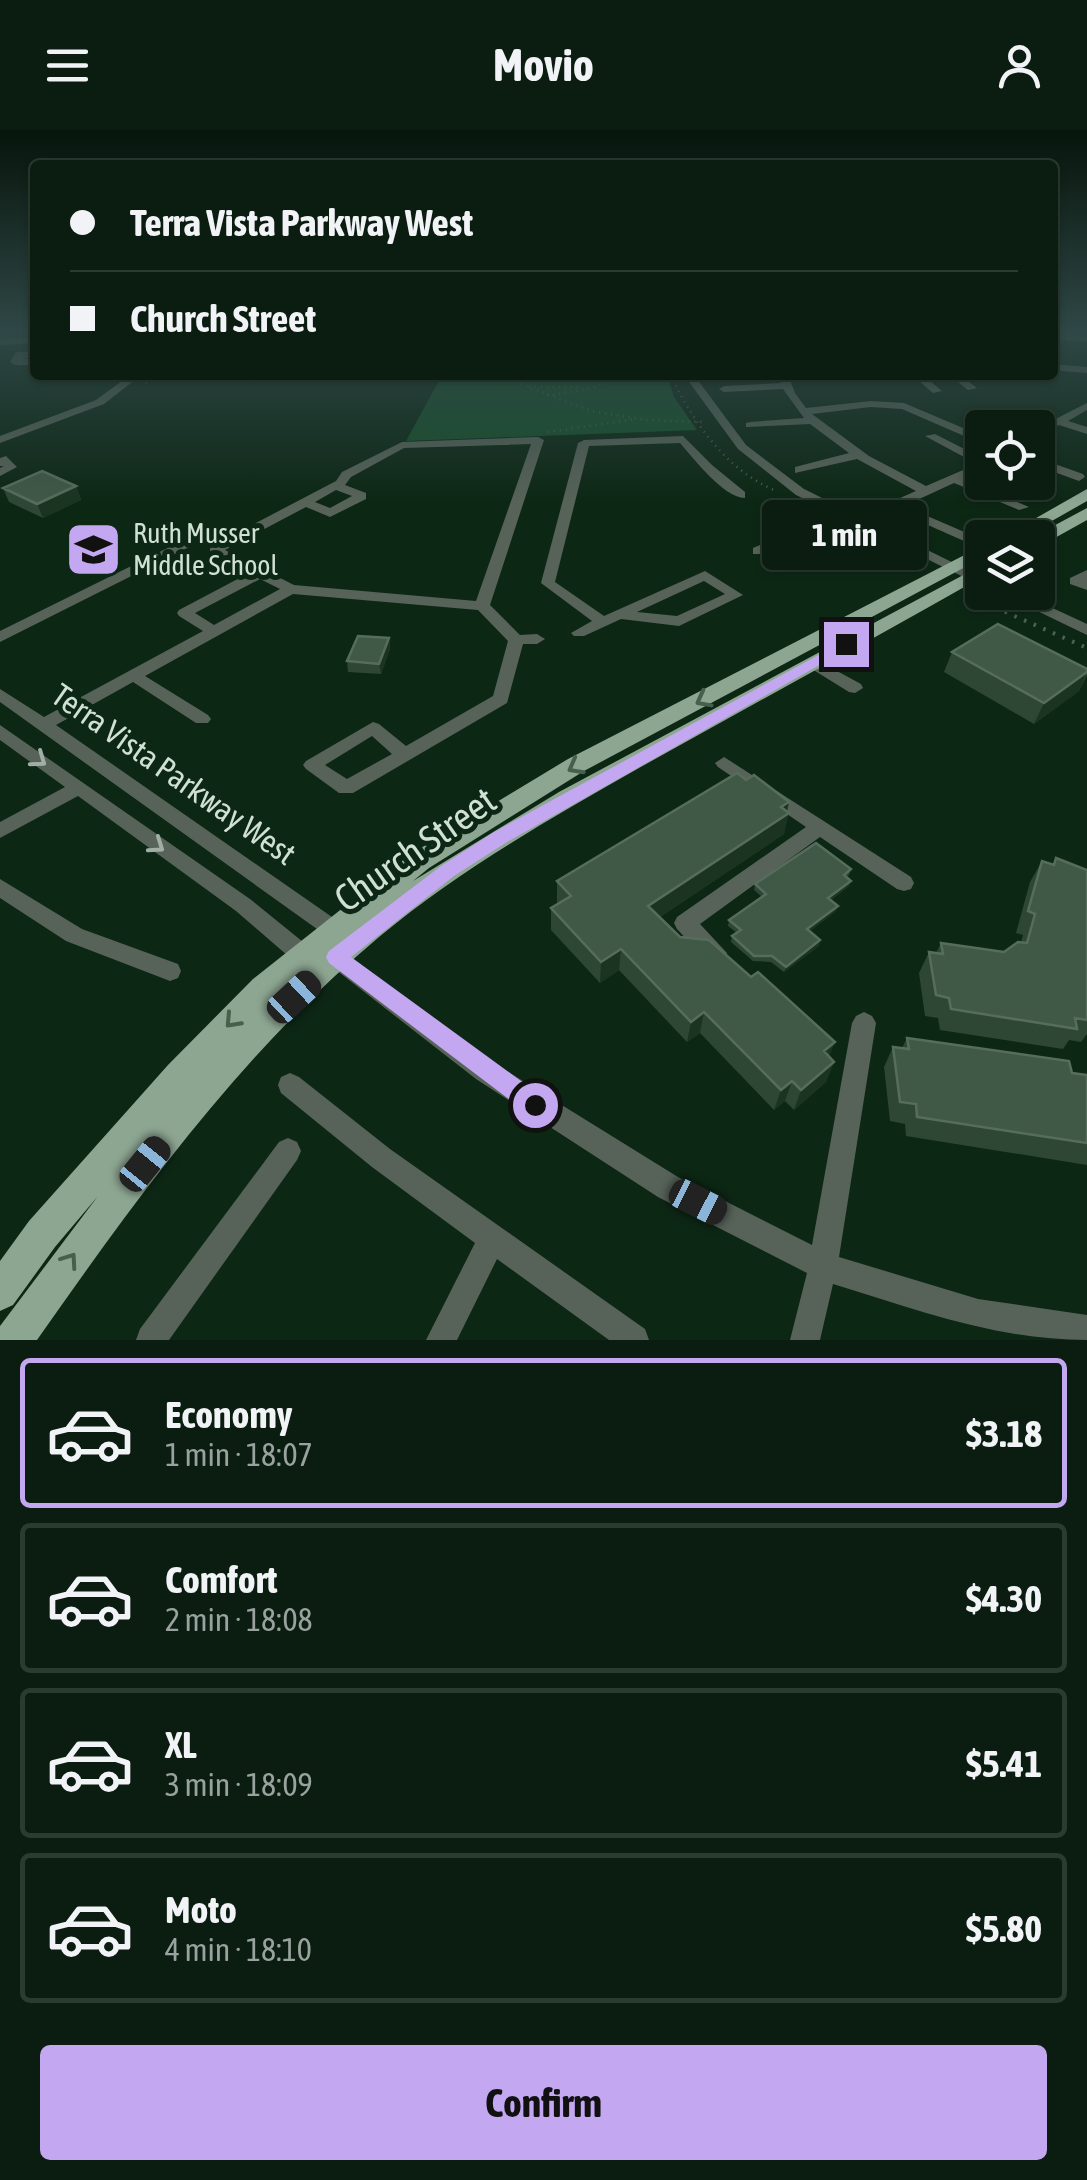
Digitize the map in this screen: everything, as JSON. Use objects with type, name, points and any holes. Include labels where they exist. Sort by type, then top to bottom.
[{"type":"main road","points":[[1040,520],[1087,494]]},
{"type":"main road","points":[[1055,530],[1087,512]]},
{"type":"main road","name":"Church Street","points":[[0,1292],[42,1234],[179,1076],[263,988],[501,837],[965,582]]},
{"type":"main road","name":"Church Street","points":[[14,1340],[95,1226],[170,1132],[245,1048],[324,947],[420,861],[576,766],[965,582]]},
{"type":"street","points":[[0,440],[100,402],[117,389]]},
{"type":"street","points":[[700,389],[742,447],[786,482],[860,524],[965,574]]},
{"type":"street","points":[[791,389],[810,416],[856,455],[926,492]]},
{"type":"street","points":[[750,425],[872,404],[904,406],[965,433]]},
{"type":"street","points":[[1055,423],[1087,406]]},
{"type":"street","points":[[1058,421],[1087,431]]},
{"type":"street","points":[[931,436],[965,455]]},
{"type":"street","points":[[603,622],[548,583],[584,443],[683,438],[708,468],[741,496]]},
{"type":"street","points":[[482,606],[538,440],[402,445],[346,475],[336,486],[215,550],[291,588],[482,606],[516,640]]},
{"type":"street","points":[[799,470],[856,455]]},
{"type":"street","points":[[0,462],[6,460],[11,467],[0,472]]},
{"type":"street","points":[[1055,468],[1079,477]]},
{"type":"street","points":[[874,515],[965,473]]},
{"type":"street","points":[[954,479],[1023,507]]},
{"type":"street","points":[[304,502],[330,513],[362,496],[336,486]]},
{"type":"street","points":[[894,506],[964,537]]},
{"type":"street","points":[[758,551],[800,532],[767,514]]},
{"type":"street","points":[[0,637],[208,532]]},
{"type":"street","points":[[213,631],[184,613],[260,572]]},
{"type":"street","points":[[1087,574],[1075,581],[1087,586]]},
{"type":"street","points":[[578,633],[704,575],[736,594],[679,622],[620,615]]},
{"type":"street","points":[[42,725],[291,588]]},
{"type":"street","points":[[1044,610],[1087,630]]},
{"type":"street","points":[[516,640],[538,638]]},
{"type":"street","points":[[404,754],[373,728],[312,765],[346,788],[501,698],[516,640]]},
{"type":"street","points":[[814,663],[855,688]]},
{"type":"street","points":[[133,675],[202,719]]},
{"type":"street","name":"Terra Vista Parkway West","points":[[0,694],[485,1071],[668,1187],[823,1266],[978,1314],[1087,1330]]},
{"type":"street","name":"Terra Vista Parkway West","points":[[0,731],[243,904],[324,947]]},
{"type":"street","points":[[724,762],[904,882]]},
{"type":"street","points":[[0,831],[78,788]]},
{"type":"street","points":[[727,964],[685,923],[820,827]]},
{"type":"street","points":[[0,887],[74,934],[170,971]]},
{"type":"street","points":[[805,1340],[823,1266],[864,1023]]},
{"type":"street","points":[[290,1085],[492,1239],[634,1340]]},
{"type":"street","points":[[152,1340],[288,1151]]},
{"type":"street","points":[[441,1340],[492,1239]]},
{"type":"path","points":[[533,389],[614,415],[699,422]]},
{"type":"path","points":[[547,396],[577,389]]},
{"type":"path","points":[[676,389],[682,402],[742,471],[775,490]]},
{"type":"path","points":[[794,502],[814,518],[864,542],[883,556],[922,568]]},
{"type":"path","points":[[995,610],[1087,648]]},
{"type":"green space","points":[[434,389],[672,389],[697,430],[406,441]]},
{"type":"building","points":[[42,471],[76,486],[37,504],[3,488]]},
{"type":"building","points":[[998,624],[1087,672],[1044,703],[952,652]]},
{"type":"building","points":[[358,636],[389,638],[379,664],[347,661]]},
{"type":"building","points":[[737,773],[746,780],[754,775],[789,802],[781,807],[789,813],[648,906],[680,937],[709,940],[751,977],[758,972],[835,1042],[824,1051],[834,1062],[801,1090],[792,1081],[781,1090],[704,1012],[691,1022],[621,949],[601,962],[551,908],[571,896],[557,881]]},
{"type":"building","points":[[816,843],[851,869],[844,875],[851,881],[828,898],[838,906],[807,929],[820,940],[786,967],[772,956],[754,956],[732,936],[741,930],[729,920],[766,894],[755,884]]},
{"type":"building","points":[[1056,858],[1087,870],[1087,1020],[1075,1018],[1077,1029],[951,1009],[949,998],[936,995],[929,952],[943,954],[941,943],[1004,952],[1018,942],[1027,943],[1035,914],[1028,911],[1042,861],[1054,865]]},
{"type":"building","points":[[907,1038],[1069,1061],[1072,1073],[1087,1075],[1087,1143],[917,1117],[916,1104],[900,1102],[893,1047],[909,1049]]},
{"type":"place","name":"Ruth Musser Middle School","points":[[94,549]]},
{"type":"route","points":[[535,1105],[336,957],[447,871],[501,837],[846,644]]}]
